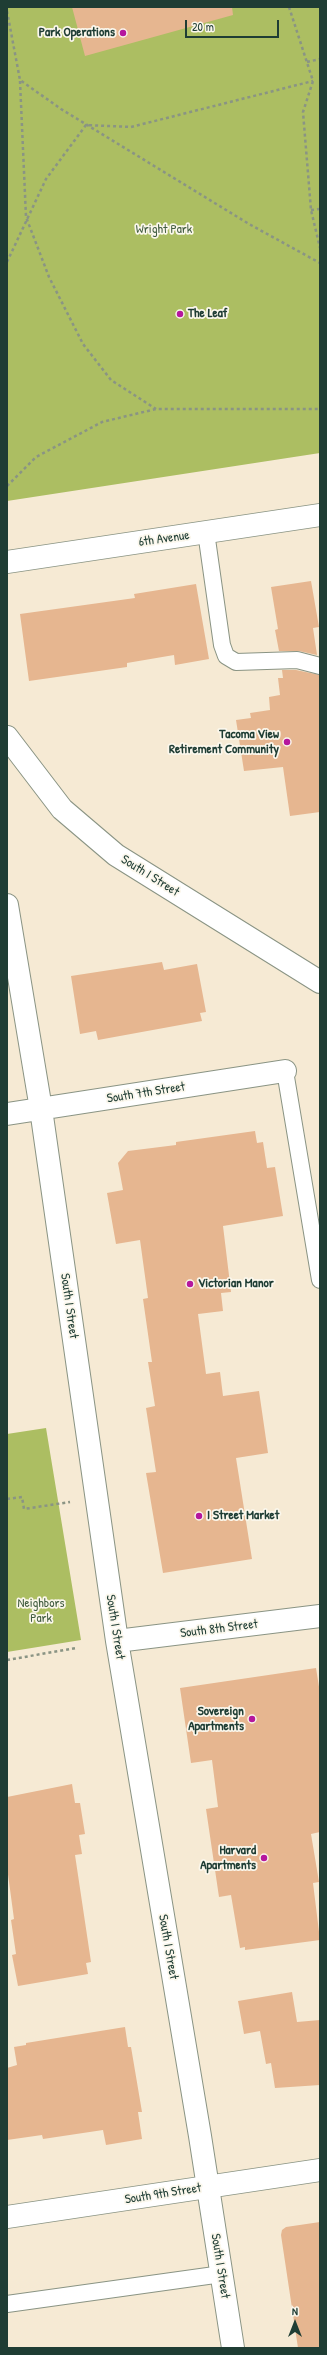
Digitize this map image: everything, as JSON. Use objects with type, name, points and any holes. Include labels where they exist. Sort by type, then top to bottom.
[{"type":"street","name":"6th Avenue","points":[[7,562],[320,515]]},
{"type":"street","name":"South I Street","points":[[7,737],[62,809],[110,850],[320,982]]},
{"type":"street","name":"South I Street","points":[[7,905],[41,1109],[117,1641],[222,2274],[229,2348]]},
{"type":"street","name":"South 7th Street","points":[[7,1114],[285,1071]]},
{"type":"street","name":"South 8th Street","points":[[117,1641],[320,1616]]},
{"type":"street","name":"South 9th Street","points":[[7,2218],[320,2170]]},
{"type":"lane","points":[[206,532],[222,645],[226,656],[236,662],[297,660],[320,666]]},
{"type":"lane","points":[[285,1071],[320,1280]]},
{"type":"lane","points":[[7,2304],[222,2274]]},
{"type":"path","points":[[289,7],[313,81],[303,112],[311,210],[320,248]]},
{"type":"path","points":[[7,11],[20,80],[26,217],[49,277],[83,344],[111,380],[156,409]]},
{"type":"path","points":[[307,62],[320,59]]},
{"type":"path","points":[[20,80],[86,125],[249,224],[320,263]]},
{"type":"path","points":[[86,125],[131,127],[313,81]]},
{"type":"path","points":[[7,262],[26,217],[46,179],[86,125]]},
{"type":"path","points":[[311,210],[320,209]]},
{"type":"path","points":[[7,486],[36,457],[102,422],[156,409],[320,409]]},
{"type":"path","points":[[7,1499],[22,1497],[24,1509],[96,1498]]},
{"type":"path","points":[[7,1660],[76,1648]]},
{"type":"green space","name":"Wright Park","points":[[7,7],[320,7],[320,453],[7,501]]},
{"type":"green space","name":"Neighbors Park","points":[[46,1428],[81,1640],[7,1652],[7,1434]]},
{"type":"building","name":"Park Operations","points":[[72,7],[232,7],[233,15],[85,56]]},
{"type":"building","points":[[311,581],[319,627],[313,628],[317,655],[299,651],[279,651],[275,630],[278,629],[271,587]]},
{"type":"building","points":[[196,584],[209,659],[175,665],[174,655],[127,663],[127,667],[29,681],[20,614],[135,598],[134,594]]},
{"type":"building","name":"Tacoma View Retirement Community","points":[[282,670],[296,670],[320,675],[320,812],[290,816],[283,767],[244,771],[236,720],[251,718],[250,713],[270,710],[269,697],[280,695],[278,678],[283,678]]},
{"type":"building","points":[[162,962],[164,970],[197,964],[206,1012],[200,1013],[202,1021],[98,1040],[96,1031],[80,1034],[71,976]]},
{"type":"building","points":[[255,1131],[257,1143],[263,1142],[267,1168],[275,1167],[283,1216],[223,1226],[231,1292],[221,1293],[223,1311],[198,1314],[206,1374],[220,1372],[223,1396],[259,1391],[268,1453],[236,1458],[252,1559],[163,1573],[146,1473],[156,1472],[146,1408],[155,1406],[148,1362],[152,1362],[143,1299],[148,1298],[140,1240],[116,1244],[107,1193],[123,1190],[118,1163],[128,1151],[176,1145],[176,1142]]},
{"type":"building","points":[[316,1668],[320,1693],[320,1832],[311,1834],[319,1882],[313,1883],[320,1940],[245,1950],[245,1947],[240,1948],[231,1895],[219,1897],[206,1809],[218,1807],[212,1760],[191,1763],[180,1688]]},
{"type":"building","points":[[72,1784],[75,1803],[80,1803],[85,1834],[79,1835],[82,1854],[75,1855],[91,1962],[86,1963],[88,1974],[18,1986],[12,1955],[16,1954],[11,1920],[14,1919],[7,1867],[7,1797]]},
{"type":"building","points":[[292,1992],[297,2022],[320,2020],[320,2085],[275,2088],[271,2063],[266,2064],[260,2031],[244,2034],[238,2001]]},
{"type":"building","points":[[125,2027],[128,2047],[131,2047],[142,2112],[138,2112],[142,2139],[106,2145],[103,2130],[43,2139],[42,2135],[7,2140],[7,2068],[17,2065],[14,2047],[26,2045],[26,2043]]},
{"type":"building","points":[[320,2222],[320,2348],[298,2348],[281,2235],[282,2230],[286,2227]]},
{"type":"place","name":"Park Operations","points":[[123,33]]},
{"type":"place","name":"The Leaf","points":[[180,314]]},
{"type":"place","name":"Tacoma View Retirement Community","points":[[287,742]]},
{"type":"place","name":"Victorian Manor","points":[[190,1284]]},
{"type":"place","name":"I Street Market","points":[[199,1516]]},
{"type":"place","name":"Sovereign Apartments","points":[[252,1719]]},
{"type":"place","name":"Harvard Apartments","points":[[264,1858]]}]
